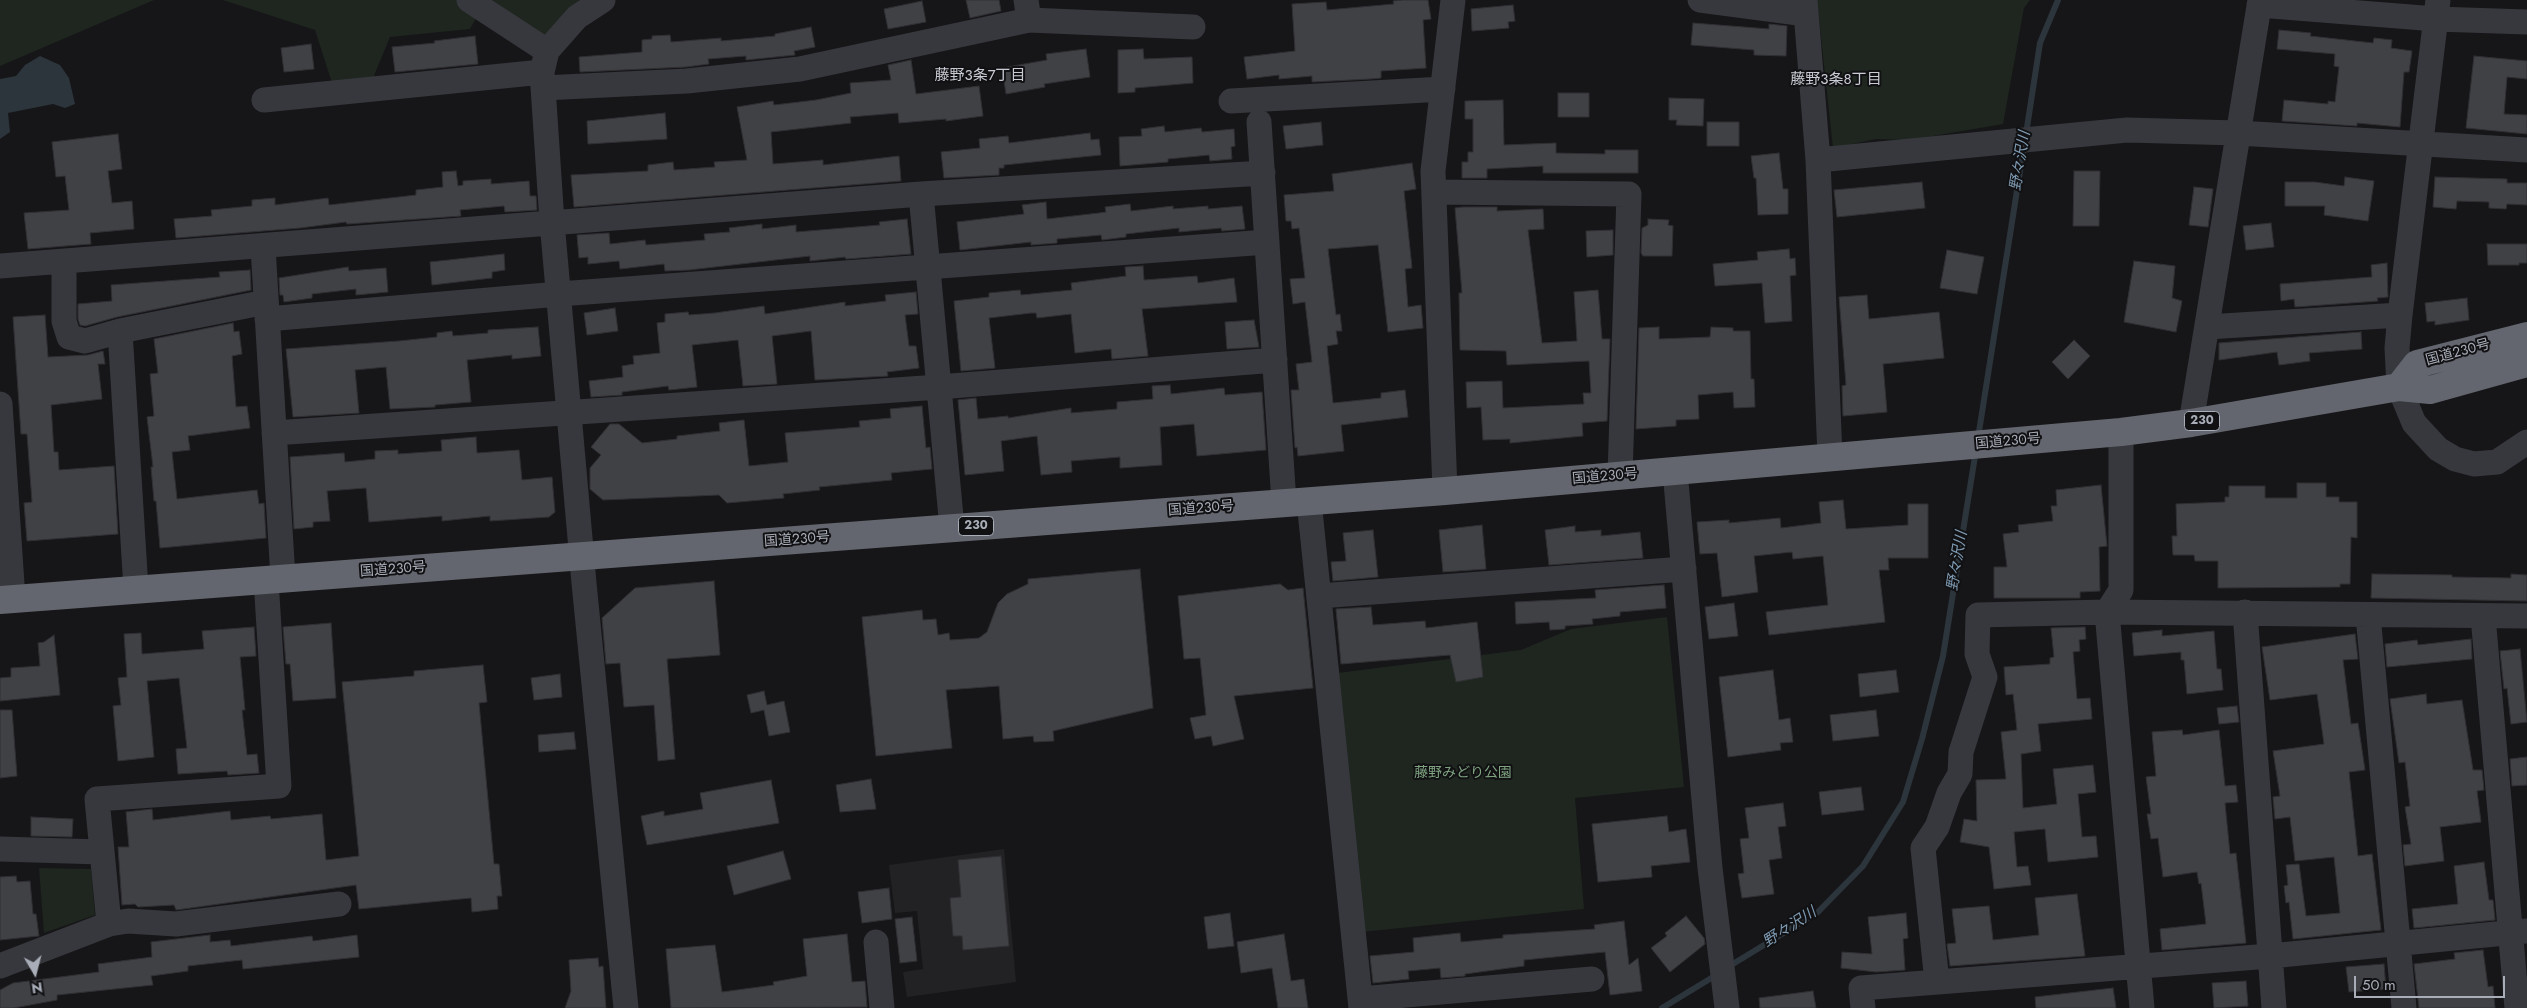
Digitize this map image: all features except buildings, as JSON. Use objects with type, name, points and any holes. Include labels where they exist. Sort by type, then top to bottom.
[{"type":"highway","name":"国道230号","points":[[2399,387],[2417,364],[2527,336]]},
{"type":"highway","name":"国道230号","points":[[6,599],[1445,491],[2121,432],[2191,423],[2399,387],[2430,390],[2527,363]]},
{"type":"street","points":[[469,0],[544,70]]},
{"type":"street","points":[[603,0],[577,17],[544,70],[558,294],[626,1008]]},
{"type":"street","points":[[1445,491],[1434,171],[1453,0]]},
{"type":"street","points":[[1700,0],[1806,7],[1818,160],[1830,457]]},
{"type":"street","points":[[2191,423],[2259,2],[2437,10],[2527,22]]},
{"type":"street","points":[[264,100],[544,70],[687,81],[800,69],[1028,10],[1193,27]]},
{"type":"street","points":[[2437,10],[2400,315],[2397,348],[2399,387],[2414,423],[2438,449],[2455,460],[2474,464],[2497,462],[2527,442]]},
{"type":"street","points":[[1231,101],[1443,89]]},
{"type":"street","points":[[1260,122],[1275,360],[1296,502],[1319,596],[1360,1004],[1592,979]]},
{"type":"street","points":[[1818,160],[2128,130],[2238,133],[2527,150]]},
{"type":"street","points":[[0,266],[921,194],[1263,173]]},
{"type":"street","points":[[1434,192],[1629,194],[1620,476]]},
{"type":"street","points":[[921,194],[952,528]]},
{"type":"street","points":[[64,261],[64,321],[69,337],[85,341],[120,331],[267,310],[558,294],[1267,242]]},
{"type":"street","points":[[109,924],[97,799],[279,786],[274,433],[262,246]]},
{"type":"street","points":[[2206,327],[2400,315]]},
{"type":"street","points":[[120,331],[136,590]]},
{"type":"street","points":[[274,433],[939,387],[1275,360]]},
{"type":"street","points":[[0,404],[6,599]]},
{"type":"street","points":[[2121,432],[2121,590],[2107,612],[2142,1008]]},
{"type":"street","points":[[1675,471],[1710,868],[1726,1000]]},
{"type":"street","points":[[1319,596],[1684,569]]},
{"type":"street","points":[[1937,982],[1923,848],[1937,827],[1949,793],[1960,774],[1961,752],[1985,676],[1977,654],[1978,615],[2107,612],[2245,612],[2527,616]]},
{"type":"street","points":[[2245,612],[2274,1008]]},
{"type":"street","points":[[2368,615],[2404,1008]]},
{"type":"street","points":[[2483,616],[2519,931],[2517,1008]]},
{"type":"street","points":[[0,849],[102,852]]},
{"type":"street","points":[[0,966],[109,924],[128,921],[176,924],[339,904]]},
{"type":"street","points":[[1863,1008],[1861,988],[2270,956],[2519,931]]},
{"type":"street","points":[[876,942],[882,1008]]},
{"type":"shaded area","points":[[40,56],[60,65],[69,78],[75,104],[65,108],[53,104],[8,113],[10,132],[0,139],[0,79],[16,76],[25,65]]},
{"type":"shaded area","points":[[1004,849],[1016,982],[907,997],[903,972],[923,969],[917,911],[895,913],[889,865]]},
{"type":"green space","points":[[0,0],[154,0],[0,66]]},
{"type":"green space","points":[[223,0],[583,0],[541,40],[485,2],[470,29],[390,37],[371,83],[333,86],[315,30]]},
{"type":"green space","points":[[1817,0],[2030,0],[2024,8],[2003,124],[1910,140],[1876,139],[1833,148]]},
{"type":"green space","name":"藤野みどり公園","points":[[1667,617],[1684,787],[1575,798],[1584,909],[1362,932],[1337,673],[1521,650],[1571,629]]},
{"type":"green space","points":[[39,868],[91,869],[95,915],[44,933]]},
{"type":"waterway","name":"野々沢川","points":[[2026,134],[2040,43],[2058,0]]},
{"type":"waterway","name":"野々沢川","points":[[1978,438],[2024,146]]},
{"type":"waterway","name":"野々沢川","points":[[1728,967],[1818,912],[1863,866],[1903,802],[1922,739],[1943,656],[1976,450]]},
{"type":"waterway","name":"野々沢川","points":[[1662,1008],[1718,974]]},
{"type":"district","name":"藤野3条7丁目","points":[[980,76]]},
{"type":"district","name":"藤野3条8丁目","points":[[1836,80]]}]
